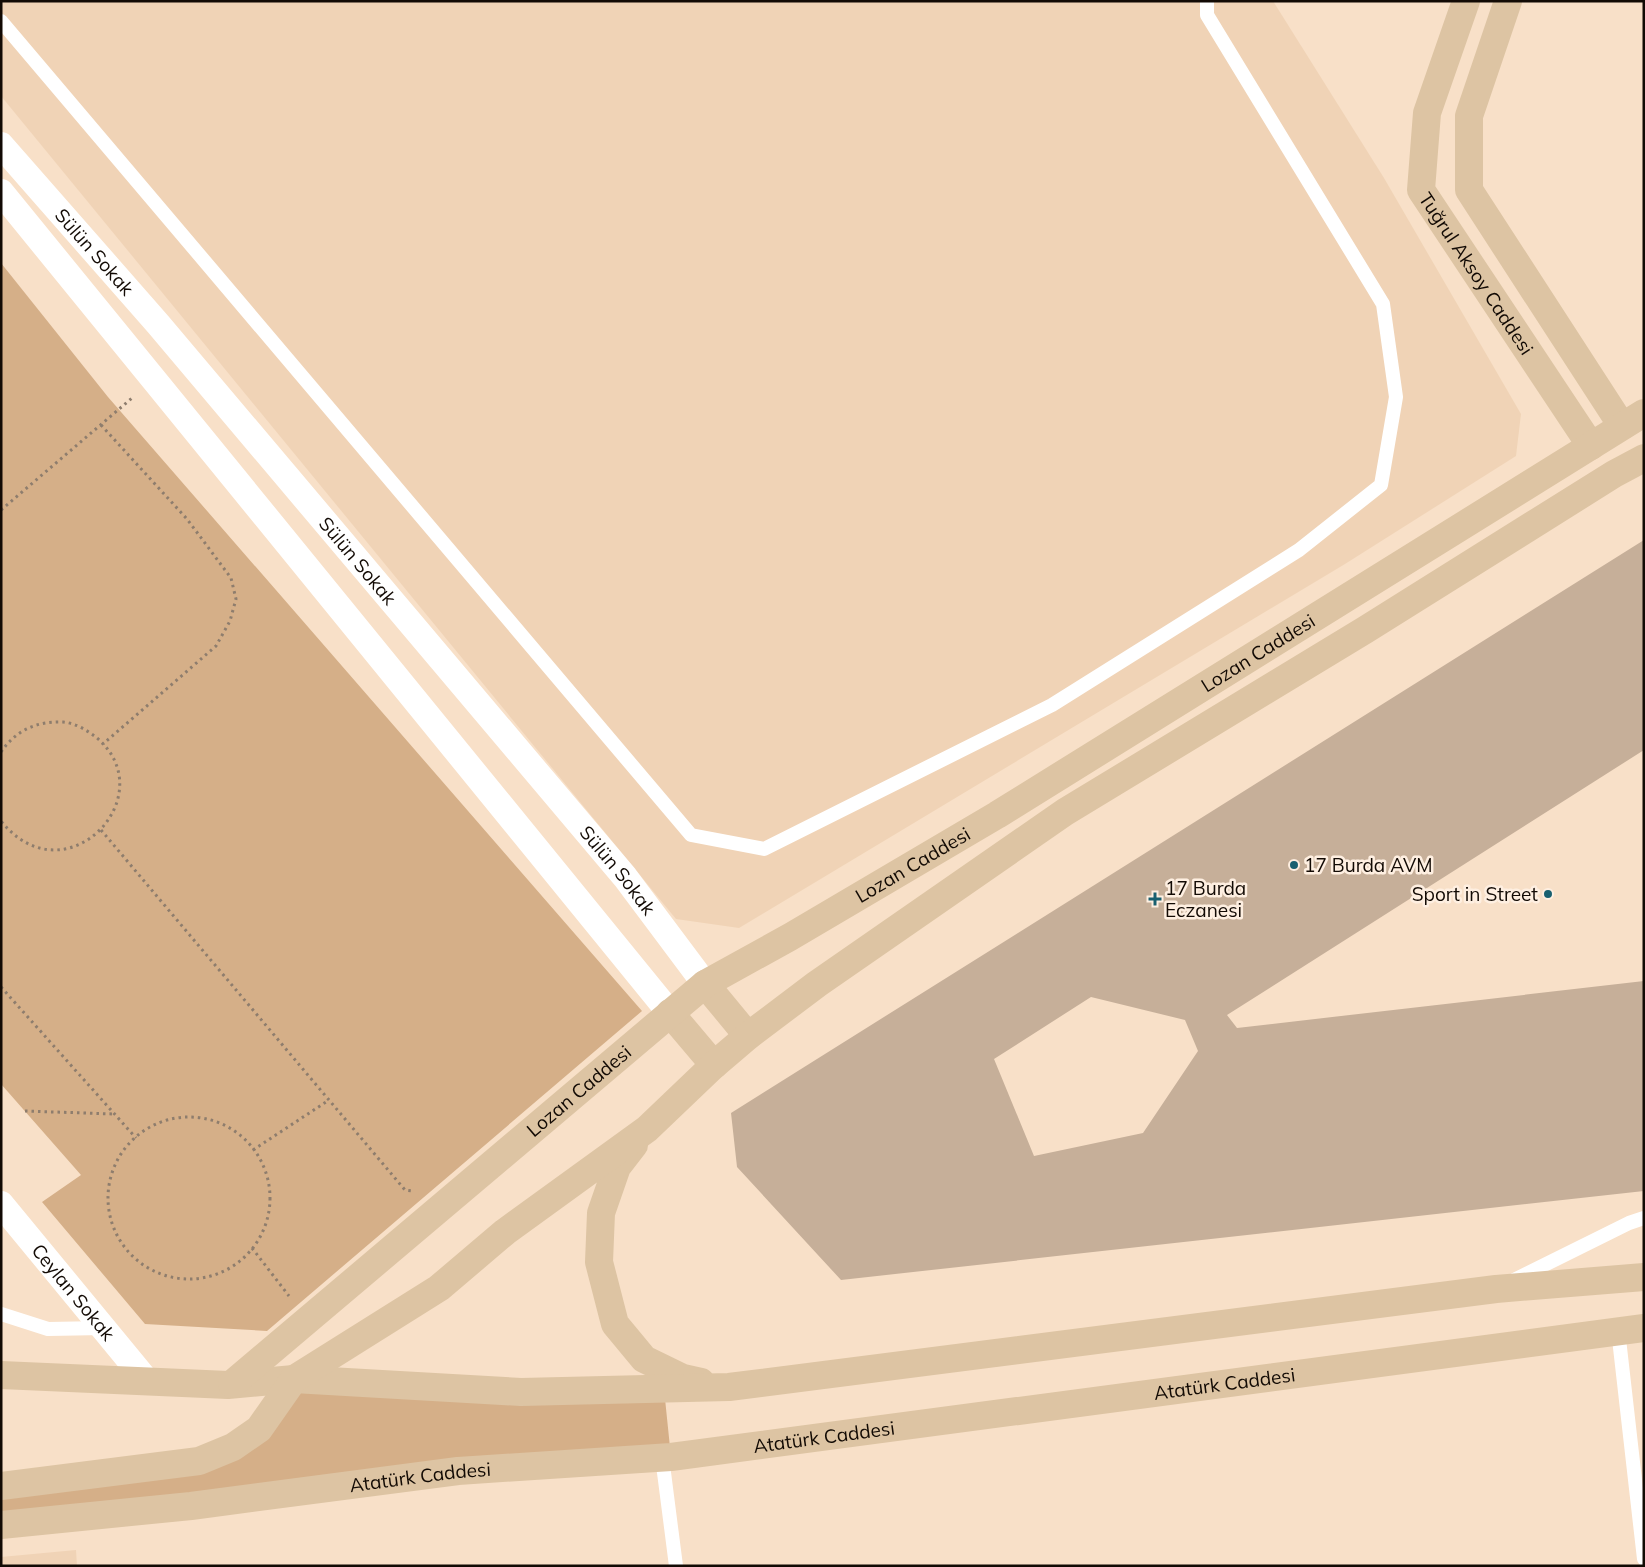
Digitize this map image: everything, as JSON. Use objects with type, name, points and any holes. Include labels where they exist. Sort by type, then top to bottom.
[{"type":"street","name":"Tuğrul Aksoy Caddesi","points":[[1466,1],[1427,113],[1421,190],[1590,446]]},
{"type":"street","name":"Tuğrul Aksoy Caddesi","points":[[1508,1],[1469,116],[1469,190],[1633,420]]},
{"type":"street","name":"Sülün Sokak","points":[[1,145],[158,324],[618,869],[705,984]]},
{"type":"street","name":"Sülün Sokak","points":[[1,192],[670,1013]]},
{"type":"street","name":"Lozan Caddesi","points":[[232,1384],[705,984],[790,937],[997,815],[1633,420]]},
{"type":"street","name":"Lozan Caddesi","points":[[294,1379],[438,1288],[505,1232],[647,1129],[714,1064],[748,1036],[818,984],[1065,812],[1374,624],[1606,479],[1644,458]]},
{"type":"street","points":[[705,984],[748,1036]]},
{"type":"street","points":[[670,1013],[714,1064]]},
{"type":"street","points":[[647,1129],[617,1167],[601,1213],[599,1262],[615,1324],[644,1360],[683,1378],[729,1387]]},
{"type":"street","name":"Ceylan Sokak","points":[[1,1204],[146,1380]]},
{"type":"street","points":[[1,1375],[232,1384],[294,1379],[521,1392],[729,1387],[1496,1289],[1644,1277]]},
{"type":"street","name":"Atatürk Caddesi","points":[[1,1525],[191,1506],[458,1471],[662,1457],[1631,1329]]},
{"type":"street","points":[[1,1486],[199,1460],[233,1447],[259,1429],[294,1379]]},
{"type":"lane","points":[[1,21],[691,835],[764,849],[1052,705],[1299,550],[1381,485],[1396,397],[1384,304],[1207,15],[1207,1]]},
{"type":"lane","points":[[1496,1289],[1628,1223],[1644,1218]]},
{"type":"lane","points":[[1,1314],[48,1329],[103,1328]]},
{"type":"lane","points":[[1631,1329],[1644,1559]]},
{"type":"lane","points":[[662,1457],[676,1566]]},
{"type":"path","points":[[1,510],[154,379]]},
{"type":"path","points":[[101,425],[188,519],[231,578],[236,599],[230,621],[216,646],[104,744]]},
{"type":"path","points":[[1,752],[10,740],[27,728],[47,722],[68,723],[88,730],[104,744],[115,761],[119,782],[117,803],[108,823],[93,838],[74,848],[53,851],[32,846],[13,835],[1,821]]},
{"type":"path","points":[[1,832],[7,828]]},
{"type":"path","points":[[101,830],[405,1190],[455,1196]]},
{"type":"path","points":[[1,987],[136,1138]]},
{"type":"path","points":[[253,1150],[329,1100]]},
{"type":"path","points":[[25,1111],[114,1114]]},
{"type":"path","points":[[196,1117],[222,1124],[244,1138],[253,1150],[260,1160],[269,1186],[269,1212],[260,1237],[244,1258],[222,1273],[196,1279],[170,1277],[146,1267],[126,1250],[112,1227],[108,1200],[112,1173],[124,1149],[144,1130],[169,1119],[196,1117]]},
{"type":"path","points":[[252,1248],[308,1320]]},
{"type":"shaded area","points":[[1,1],[1273,1],[1384,178],[1521,414],[1516,456],[1345,564],[739,928],[676,919],[1,96]]},
{"type":"shaded area","points":[[1,263],[108,397],[642,1011],[267,1331],[145,1324],[42,1202],[81,1175],[1,1084]]},
{"type":"shaded area","points":[[294,1379],[664,1389],[671,1457],[1,1525],[1,1486],[233,1447]]},
{"type":"shaded area","points":[[76,1550],[77,1566],[1,1566],[1,1557]]},
{"type":"building","name":"17 Burda AVM","points":[[1644,540],[1644,750],[1227,1015],[1237,1028],[1644,981],[1644,1191],[841,1280],[737,1167],[731,1113]],"holes":[[[1091,997],[1185,1020],[1198,1051],[1143,1133],[1034,1156],[994,1059]]]},
{"type":"place","name":"17 Burda AVM","points":[[1294,865]]},
{"type":"place","name":"Sport in Street","points":[[1548,894]]},
{"type":"place","name":"17 Burda Eczanesi","points":[[1155,899]]}]
